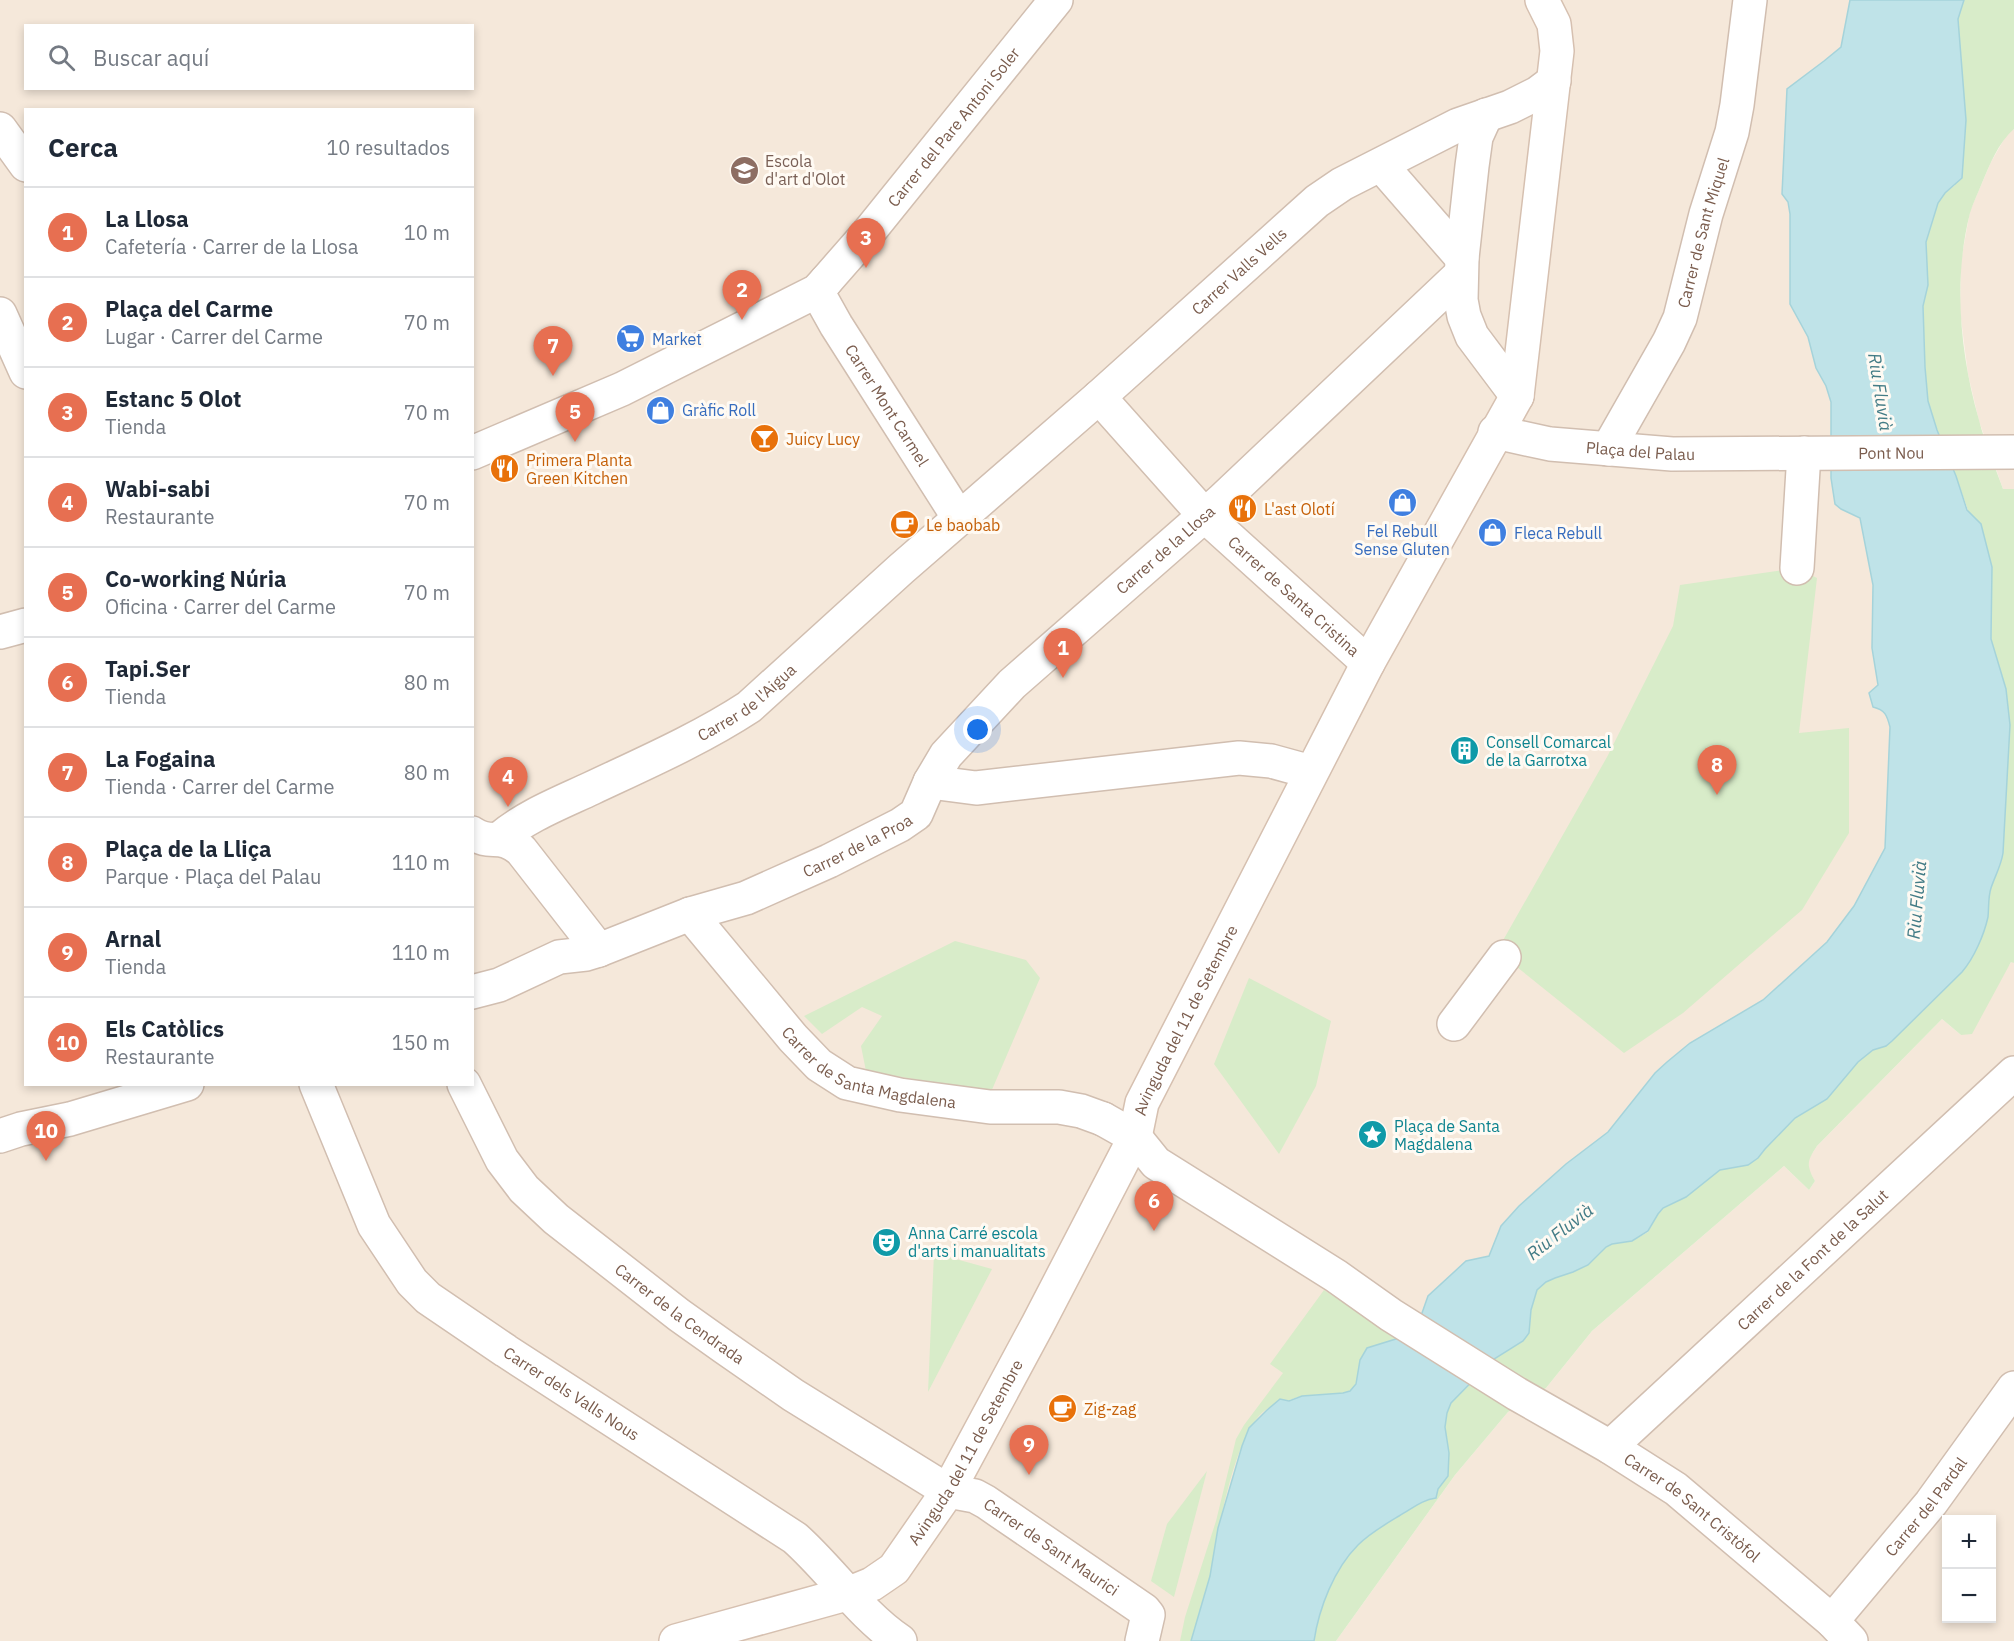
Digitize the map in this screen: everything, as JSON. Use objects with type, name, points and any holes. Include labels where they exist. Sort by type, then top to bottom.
[{"type":"street","name":"Carrer del Pare Antoni Soler","points":[[822,286],[868,233],[1056,0]]},
{"type":"street","points":[[1495,432],[1512,407],[1516,396],[1554,81],[1556,38],[1554,24],[1542,0]]},
{"type":"street","name":"Carrer de Sant Miquel","points":[[1608,449],[1669,342],[1680,318],[1706,214],[1732,132],[1750,0]]},
{"type":"street","name":"Carrer Valls Vells","points":[[959,518],[1099,397],[1317,201],[1342,184],[1458,125],[1526,99],[1554,81]]},
{"type":"street","points":[[1486,115],[1476,137],[1461,266],[1461,300],[1464,316],[1472,336],[1516,396]]},
{"type":"street","points":[[0,129],[24,162]]},
{"type":"street","points":[[1381,165],[1461,266]]},
{"type":"street","name":"Carrer de la Llosa","points":[[930,782],[958,740],[1012,684],[1204,516],[1461,266]]},
{"type":"street","points":[[474,452],[622,389],[822,286]]},
{"type":"street","name":"Carrer Mont Carmel","points":[[822,286],[855,356],[959,518]]},
{"type":"street","points":[[0,315],[18,369]]},
{"type":"street","name":"Carrer de Santa Cristina","points":[[1099,397],[1204,516],[1368,663]]},
{"type":"street","name":"Plaça del Palau","points":[[1495,432],[1550,444],[1672,454],[1817,453]]},
{"type":"street","name":"Avinguda del 11 de Setembre","points":[[676,1641],[853,1592],[872,1584],[894,1569],[948,1491],[1135,1137],[1142,1103],[1311,772],[1495,432]]},
{"type":"street","name":"Pont Nou","points":[[1817,453],[2014,452]]},
{"type":"street","points":[[1797,568],[1817,453]]},
{"type":"street","name":"Carrer de l'Aigua","points":[[480,836],[513,827],[731,719],[749,707],[959,518]]},
{"type":"street","points":[[0,632],[24,626]]},
{"type":"street","points":[[930,782],[976,788],[1239,758],[1271,761],[1311,772]]},
{"type":"street","name":"Carrer de la Proa","points":[[474,992],[499,986],[559,957],[599,950],[690,914],[746,898],[829,861],[900,825],[916,814],[930,782]]},
{"type":"street","name":"Carrer de l'Aigua","points":[[480,836],[511,842],[521,850],[599,950]]},
{"type":"street","name":"Carrer de Santa Magdalena","points":[[690,914],[793,1038],[819,1065],[847,1083],[900,1095],[990,1107],[1059,1107],[1081,1111],[1104,1119],[1135,1137]]},
{"type":"street","points":[[559,957],[566,951],[573,938],[575,931],[573,918]]},
{"type":"street","points":[[1454,1024],[1504,957]]},
{"type":"street","name":"Carrer de la Font de la Salut","points":[[1610,1447],[2014,1072]]},
{"type":"street","points":[[0,1136],[70,1119],[180,1086]]},
{"type":"street","name":"Carrer dels Valls Nous","points":[[317,1086],[374,1225],[398,1264],[428,1298],[795,1539],[853,1592],[876,1621],[900,1641]]},
{"type":"street","name":"Carrer de la Cendrada","points":[[465,1086],[502,1160],[524,1189],[556,1219],[679,1315],[793,1395],[948,1491]]},
{"type":"street","name":"Carrer de Sant Cristòfol","points":[[1135,1137],[1156,1163],[1336,1276],[1391,1315],[1517,1394],[1610,1447],[1676,1489],[1841,1631]]},
{"type":"street","name":"Carrer del Pardal","points":[[1841,1631],[2014,1388]]},
{"type":"street","name":"Carrer de Sant Maurici","points":[[948,1491],[975,1496],[986,1502],[1144,1610],[1145,1628]]},
{"type":"shaded area","points":[[0,0],[1850,0],[1841,47],[1824,61],[1788,202],[1790,304],[1808,337],[1816,368],[1826,386],[1831,402],[1831,478],[1836,504],[1860,518],[1873,585],[1872,648],[1879,708],[1887,714],[1890,727],[1885,848],[1854,906],[1827,942],[1763,1000],[1690,1043],[1655,1073],[1608,1132],[1566,1164],[1519,1206],[1501,1226],[1489,1256],[1466,1261],[1428,1296],[1422,1313],[1399,1338],[1267,1410],[1191,1641],[0,1641]]},
{"type":"shaded area","points":[[2014,129],[2014,489],[2003,489],[1979,421],[1968,374],[1960,311],[1961,261],[1970,211],[1991,162],[2006,136]]},
{"type":"shaded area","points":[[2012,961],[2014,963],[2014,1641],[1336,1641],[1455,1475],[1508,1412],[1546,1388],[1592,1331],[1784,1166],[1809,1190],[1815,1181],[1809,1171],[1808,1160],[1817,1146],[1942,1019],[1961,1035]]},
{"type":"green space","points":[[1964,0],[2014,0],[2014,129],[1995,154],[1971,209],[1965,238],[1960,291],[1963,343],[1972,395],[2003,489],[2014,489],[2014,963],[2011,962],[1972,1034],[1961,1035],[1942,1019],[1817,1146],[1809,1163],[1815,1181],[1809,1190],[1784,1166],[1592,1331],[1546,1388],[1508,1412],[1455,1475],[1336,1641],[1314,1641],[1324,1602],[1335,1577],[1349,1555],[1377,1529],[1417,1505],[1436,1498],[1438,1489],[1448,1476],[1449,1453],[1445,1427],[1451,1403],[1494,1359],[1523,1341],[1529,1333],[1531,1310],[1537,1290],[1546,1282],[1588,1265],[1606,1247],[1632,1241],[1648,1232],[1663,1208],[1686,1197],[1720,1170],[1748,1165],[1758,1158],[1795,1118],[1827,1099],[1858,1062],[1873,1050],[1886,1046],[1892,1041],[1962,972],[1971,960],[1981,939],[1988,917],[1990,891],[2003,853],[2010,725],[2006,689],[1991,639],[1992,579],[1928,401],[1923,306],[1928,285],[1926,242],[1938,203],[1955,185],[1958,19]]},
{"type":"green space","points":[[1797,568],[1817,578],[1799,733],[1849,728],[1849,833],[1802,910],[1683,1013],[1624,1053],[1497,951],[1607,757],[1673,626],[1680,585]]},
{"type":"green space","points":[[955,941],[1026,960],[1040,978],[991,1092],[866,1071],[861,1046],[882,1016],[862,1007],[822,1034],[804,1016]]},
{"type":"green space","points":[[1249,978],[1331,1021],[1316,1086],[1279,1154],[1214,1064]]},
{"type":"green space","points":[[934,1253],[992,1269],[928,1392]]},
{"type":"green space","points":[[1324,1290],[1399,1338],[1367,1348],[1362,1358],[1358,1379],[1350,1390],[1337,1394],[1302,1396],[1279,1403],[1267,1409],[1255,1421],[1236,1461],[1204,1600],[1191,1641],[1180,1641],[1185,1617],[1216,1521],[1236,1439],[1283,1373],[1270,1364]]},
{"type":"green space","points":[[1207,1471],[1174,1597],[1151,1581],[1167,1524]]},
{"type":"water","name":"Riu Fluvià","points":[[1850,0],[1964,0],[1958,19],[1966,120],[1962,178],[1945,193],[1938,203],[1926,242],[1928,285],[1923,306],[1928,401],[1967,510],[1981,524],[1992,567],[1991,639],[2006,689],[2010,725],[2003,853],[1990,891],[1988,917],[1981,939],[1971,960],[1962,972],[1892,1041],[1886,1046],[1873,1050],[1858,1062],[1827,1099],[1795,1118],[1758,1158],[1748,1165],[1720,1170],[1686,1197],[1663,1208],[1648,1231],[1632,1241],[1606,1247],[1588,1265],[1546,1282],[1537,1290],[1531,1310],[1529,1333],[1523,1341],[1494,1359],[1451,1403],[1445,1427],[1449,1453],[1448,1476],[1438,1489],[1436,1498],[1421,1503],[1377,1529],[1349,1555],[1335,1577],[1324,1602],[1314,1641],[1191,1641],[1210,1576],[1218,1528],[1249,1428],[1280,1399],[1289,1401],[1302,1396],[1350,1391],[1356,1384],[1360,1360],[1367,1348],[1399,1338],[1422,1313],[1428,1296],[1466,1261],[1489,1256],[1501,1226],[1519,1206],[1566,1164],[1608,1132],[1655,1073],[1690,1043],[1763,1000],[1827,942],[1854,906],[1885,848],[1890,727],[1885,714],[1873,707],[1869,693],[1878,685],[1872,648],[1873,585],[1860,518],[1835,504],[1831,478],[1831,402],[1826,386],[1816,368],[1808,337],[1790,304],[1790,214],[1788,202],[1782,194],[1787,89],[1841,47]]},
{"type":"place","name":"Escola d'art d'Olot","points":[[744,170]]},
{"type":"place","name":"Estanc 5 Olot","points":[[866,268]]},
{"type":"place","name":"Plaça del Carme","points":[[742,320]]},
{"type":"place","name":"Market","points":[[631,339]]},
{"type":"place","name":"La Fogaina","points":[[553,376]]},
{"type":"place","name":"Gràfic Roll","points":[[661,410]]},
{"type":"place","name":"Juicy Lucy","points":[[765,439]]},
{"type":"place","name":"Co-working Núria","points":[[575,442]]},
{"type":"place","name":"Primera Planta Green Kitchen","points":[[505,469]]},
{"type":"place","name":"Fel Rebull Sense Gluten","points":[[1402,503]]},
{"type":"place","name":"L'ast Olotí","points":[[1243,509]]},
{"type":"place","name":"Le baobab","points":[[905,525]]},
{"type":"place","name":"Fleca Rebull","points":[[1493,533]]},
{"type":"place","name":"La Llosa","points":[[1063,678]]},
{"type":"place","name":"Consell Comarcal de la Garrotxa","points":[[1465,751]]},
{"type":"place","name":"Plaça de la Lliça","points":[[1717,795]]},
{"type":"place","name":"Wabi-sabi","points":[[508,807]]},
{"type":"place","name":"Plaça de Santa Magdalena","points":[[1373,1135]]},
{"type":"place","name":"Els Catòlics","points":[[46,1161]]},
{"type":"place","name":"Tapi.Ser","points":[[1154,1231]]},
{"type":"place","name":"Anna Carré escola d'arts i manualitats","points":[[887,1242]]},
{"type":"place","name":"Zig-zag","points":[[1063,1409]]},
{"type":"place","name":"Arnal","points":[[1029,1475]]}]
